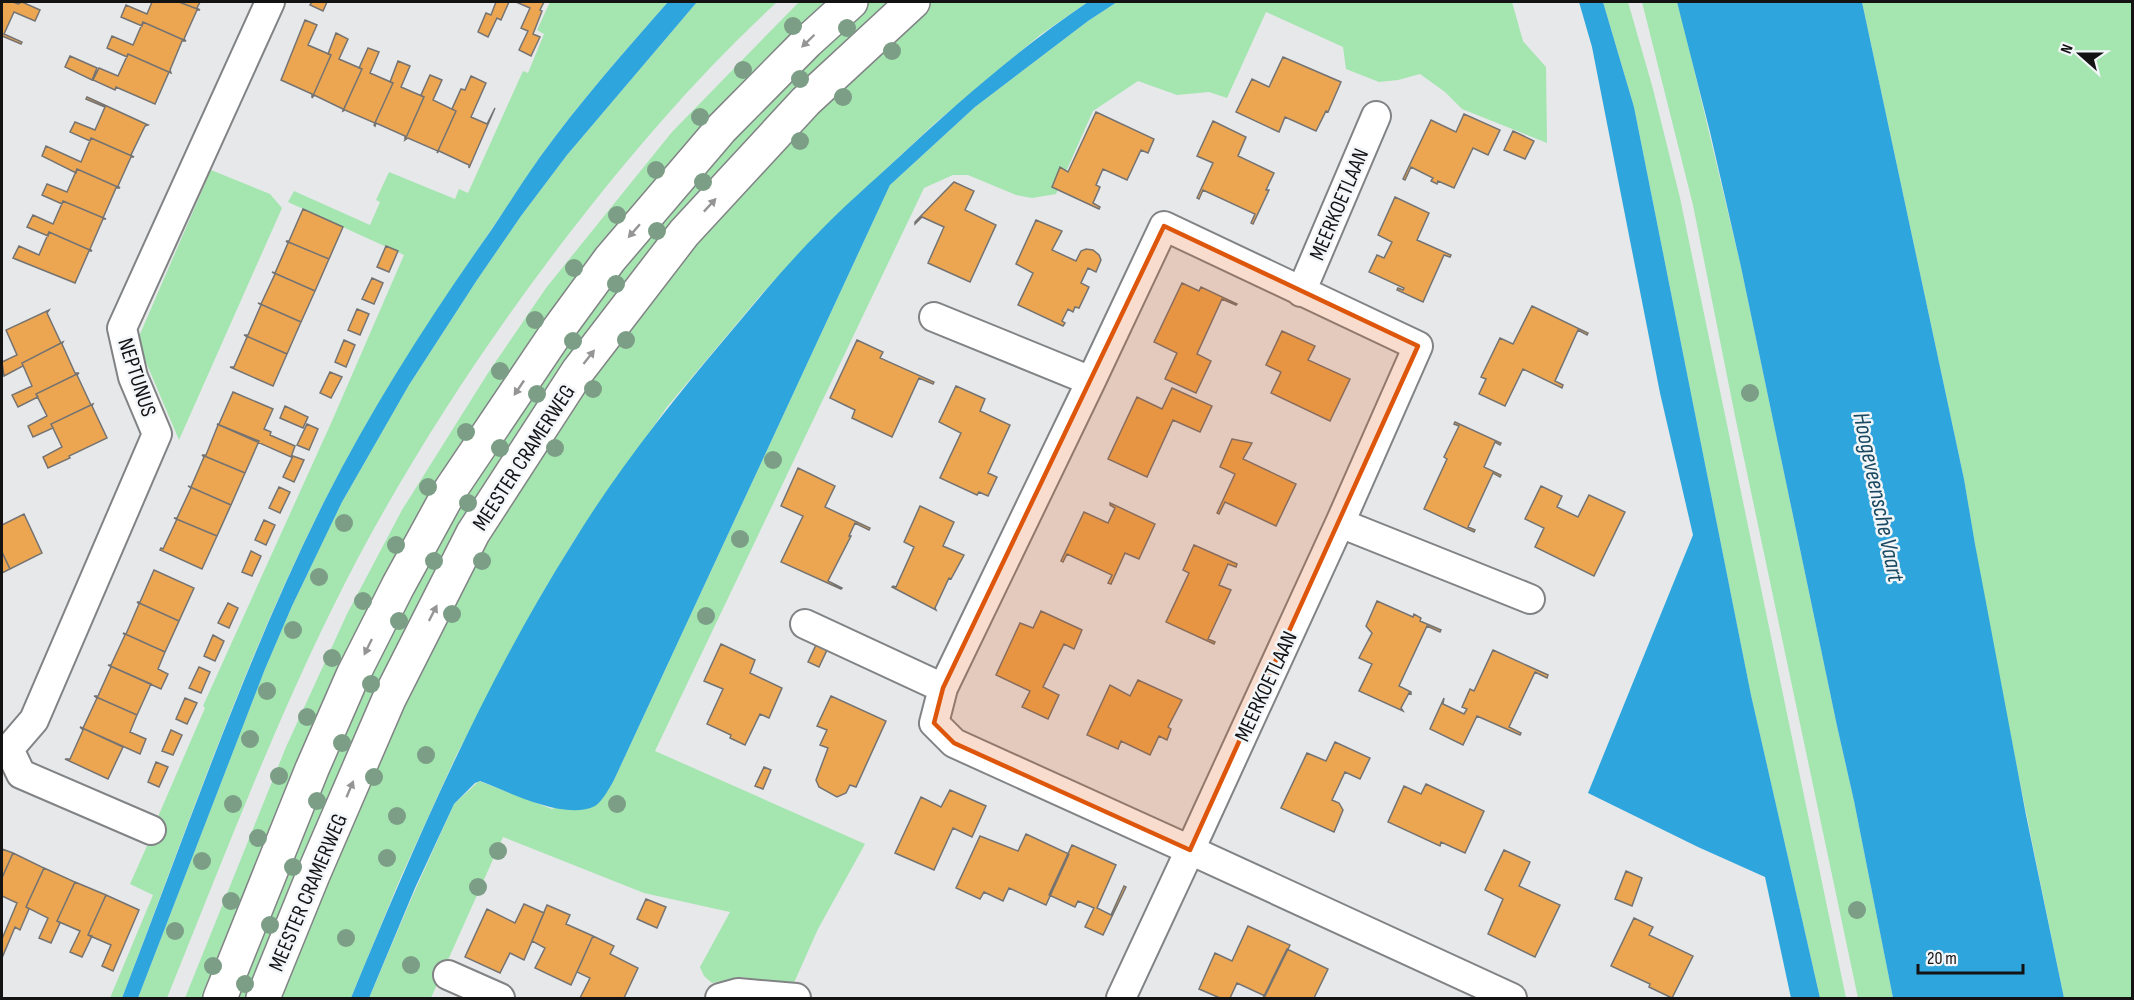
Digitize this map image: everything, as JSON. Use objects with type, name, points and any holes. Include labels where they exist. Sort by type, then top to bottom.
[{"type":"main road","name":"MEESTER CRAMERWEG","points":[[220,999],[312,769],[353,675],[451,489],[558,330],[610,259],[721,129],[807,42],[851,2]]},
{"type":"main road","name":"MEESTER CRAMERWEG","points":[[263,999],[313,875],[389,699],[473,533],[578,371],[684,233],[806,101],[912,2]]},
{"type":"street","name":"NEPTUNUS","points":[[151,830],[21,774],[5,750],[34,720],[157,434],[133,377],[122,328],[270,2]]},
{"type":"street","name":"MEERKOETLAAN","points":[[1301,292],[1376,116]]},
{"type":"street","name":"MEERKOETLAAN","points":[[1121,999],[1190,850],[1340,523],[1418,346],[1164,226],[944,688],[934,723],[954,743],[1190,850],[1512,999]]},
{"type":"street","points":[[934,317],[1091,381]]},
{"type":"street","points":[[1340,523],[1530,599]]},
{"type":"street","points":[[805,624],[944,688]]},
{"type":"street","points":[[448,975],[500,999]]},
{"type":"street","points":[[720,999],[738,993],[796,999]]},
{"type":"highlighted area","points":[[1164,226],[1418,346],[1190,850],[954,743],[934,723],[943,688]]},
{"type":"green space","points":[[550,2],[668,2],[586,97],[540,157],[428,324],[345,462],[297,558],[243,682],[122,998],[110,998],[153,895],[130,884],[147,846],[152,845],[161,822],[157,819],[205,708],[203,706],[332,421],[404,255],[288,202],[294,191],[370,225],[380,202],[376,200],[389,172],[455,199],[459,189],[468,193],[523,71],[528,73],[544,34],[537,30]]},
{"type":"green space","points":[[697,2],[777,2],[694,85],[616,174],[510,313],[456,392],[381,516],[305,666],[257,776],[167,998],[138,998],[265,669],[292,606],[342,502],[409,385],[521,216],[567,155]]},
{"type":"green space","points":[[799,2],[832,2],[556,311],[207,998],[185,998],[286,747],[347,614],[402,510],[488,373],[546,288],[672,132]]},
{"type":"green space","points":[[866,2],[898,2],[848,45],[432,583],[387,666],[251,998],[231,998],[361,683],[482,461],[660,215]]},
{"type":"green space","points":[[931,2],[1088,2],[1040,35],[934,124],[819,232],[760,296],[667,407],[573,542],[539,599],[456,756],[400,879],[351,998],[277,998],[374,758],[461,583],[553,432],[691,246],[870,56]]},
{"type":"green space","points":[[1117,2],[1512,2],[1523,41],[1546,67],[1547,143],[1462,109],[1445,92],[1420,74],[1379,82],[1346,69],[1343,47],[1266,12],[1227,98],[1209,92],[1177,95],[1138,81],[1093,111],[1056,194],[1032,198],[1016,195],[968,175],[953,175],[924,188],[655,751],[865,844],[818,929],[793,985],[741,977],[712,983],[704,976],[700,967],[730,912],[644,893],[503,837],[431,998],[369,998],[454,804],[479,781],[552,809],[614,780],[890,185],[975,107],[1088,21]]},
{"type":"green space","points":[[1603,2],[1628,2],[1653,89],[1680,198],[1846,998],[1820,998],[1751,695],[1634,107]]},
{"type":"green space","points":[[1642,2],[1677,2],[1684,27],[1741,267],[1854,801],[1893,998],[1858,998],[1735,416],[1693,205]]},
{"type":"green space","points":[[1862,2],[2132,2],[2132,998],[2064,998],[2024,804],[1964,479]]},
{"type":"green space","points":[[211,170],[270,194],[282,208],[179,440],[137,341]]},
{"type":"water","points":[[668,2],[697,2],[567,155],[521,216],[409,385],[342,502],[292,606],[265,669],[138,998],[122,998],[243,683],[297,559],[344,463],[425,327],[540,157],[586,97]]},
{"type":"water","points":[[1088,2],[1117,2],[1088,21],[975,107],[890,185],[614,780],[603,798],[595,806],[583,810],[568,810],[521,798],[480,781],[475,783],[454,804],[415,888],[369,998],[351,998],[425,824],[508,653],[589,517],[625,465],[746,313],[828,222],[990,76]]},
{"type":"water","points":[[1579,2],[1603,2],[1634,107],[1751,695],[1820,998],[1791,998],[1765,877],[1588,793],[1693,535],[1660,393],[1592,47]]},
{"type":"water","name":"Hoogeveensche Vaart","points":[[1677,2],[1862,2],[1964,479],[2026,815],[2064,998],[1893,998],[1854,801],[1741,267]]},
{"type":"building","points":[[2,2],[18,4],[22,2],[40,10],[35,21],[14,12],[4,34],[22,42],[21,44],[2,36]]},
{"type":"building","points":[[152,2],[179,2],[200,10],[197,10],[184,39],[186,41],[143,22],[142,26],[121,17],[126,5],[147,14]]},
{"type":"building","points":[[179,2],[200,2],[197,8],[200,10]]},
{"type":"building","points":[[312,2],[327,2],[323,11],[310,5]]},
{"type":"building","points":[[496,2],[509,2],[501,20],[497,18],[488,37],[478,32],[486,13],[491,15]]},
{"type":"building","points":[[516,2],[544,2],[533,34],[540,37],[531,56],[519,50],[528,31],[521,28],[530,8]]},
{"type":"building","points":[[305,20],[317,25],[308,45],[331,55],[312,98],[312,94],[281,80]]},
{"type":"building","points":[[143,22],[186,41],[182,41],[170,70],[171,73],[128,54],[127,57],[107,48],[112,36],[133,45]]},
{"type":"building","points":[[336,33],[348,39],[339,59],[362,69],[343,111],[314,95],[312,98],[331,55],[328,54]]},
{"type":"building","points":[[368,48],[379,52],[370,73],[393,83],[375,123],[343,111],[362,69],[359,68]]},
{"type":"building","points":[[128,54],[169,72],[155,104],[93,80],[99,68],[118,76]]},
{"type":"building","points":[[70,56],[97,68],[92,80],[65,67]]},
{"type":"building","points":[[1283,57],[1341,82],[1328,112],[1326,111],[1316,131],[1285,117],[1279,132],[1236,112],[1252,79],[1269,87]]},
{"type":"building","points":[[398,61],[410,66],[401,87],[424,97],[405,140],[405,136],[376,123],[374,125],[393,83],[390,82]]},
{"type":"building","points":[[430,75],[442,80],[433,100],[456,111],[438,151],[408,138],[405,140],[424,97],[421,95]]},
{"type":"building","points":[[471,76],[486,83],[471,117],[487,124],[495,108],[469,168],[469,165],[439,151],[437,153],[456,111],[452,109],[461,89],[465,90]]},
{"type":"building","points":[[87,97],[148,125],[145,126],[131,155],[134,157],[91,138],[90,141],[70,132],[75,122],[95,130],[105,107],[86,99]]},
{"type":"building","points":[[1096,112],[1154,139],[1148,153],[1141,150],[1127,180],[1103,169],[1096,185],[1100,187],[1093,203],[1100,207],[1099,209],[1052,187],[1060,167],[1068,172]]},
{"type":"building","points":[[1464,114],[1500,130],[1488,155],[1473,148],[1454,188],[1438,181],[1437,184],[1431,181],[1433,178],[1411,167],[1405,180],[1403,179],[1431,120],[1456,132]]},
{"type":"building","points":[[1213,121],[1246,137],[1238,156],[1274,173],[1266,190],[1269,190],[1253,224],[1251,223],[1255,214],[1203,190],[1199,199],[1197,198],[1213,163],[1197,156]]},
{"type":"building","points":[[1513,131],[1534,141],[1525,159],[1504,150]]},
{"type":"building","points":[[91,138],[134,157],[131,157],[118,186],[120,188],[77,169],[76,173],[42,156],[46,146],[81,162]]},
{"type":"building","points":[[77,169],[120,188],[116,188],[103,218],[42,195],[47,184],[67,192]]},
{"type":"building","points":[[954,182],[974,191],[965,210],[996,225],[970,282],[928,263],[944,227],[922,217],[915,224]]},
{"type":"building","points":[[1395,197],[1429,213],[1417,240],[1451,255],[1450,257],[1444,255],[1423,302],[1397,290],[1404,288],[1369,272],[1377,255],[1384,258],[1392,242],[1378,235]]},
{"type":"building","points":[[63,201],[106,219],[103,219],[90,249],[92,251],[49,232],[48,236],[27,227],[33,215],[53,224]]},
{"type":"building","points":[[303,209],[343,227],[329,259],[286,241],[289,241]]},
{"type":"building","points":[[1036,220],[1062,231],[1052,250],[1076,261],[1081,251],[1093,250],[1101,260],[1096,272],[1088,268],[1081,283],[1089,287],[1079,308],[1075,307],[1073,312],[1068,309],[1062,321],[1065,323],[1063,326],[1018,305],[1033,273],[1016,264]]},
{"type":"building","points":[[49,232],[92,251],[89,251],[75,283],[13,258],[19,246],[39,255]]},
{"type":"building","points":[[286,241],[329,259],[315,291],[272,272],[275,273],[288,243]]},
{"type":"building","points":[[386,246],[398,251],[389,272],[377,267]]},
{"type":"building","points":[[272,272],[315,291],[301,322],[258,303],[261,304],[275,274]]},
{"type":"building","points":[[372,278],[383,283],[374,304],[362,299]]},
{"type":"building","points":[[1182,283],[1199,291],[1201,287],[1237,304],[1222,299],[1197,354],[1211,361],[1196,393],[1165,379],[1177,353],[1154,342]]},
{"type":"building","points":[[258,303],[301,322],[287,354],[244,335],[248,335],[261,305]]},
{"type":"building","points":[[1532,306],[1588,333],[1587,335],[1578,330],[1555,381],[1563,385],[1562,388],[1523,369],[1505,406],[1479,394],[1486,379],[1481,377],[1500,338],[1513,344]]},
{"type":"building","points":[[357,309],[369,314],[360,335],[348,330]]},
{"type":"building","points":[[49,310],[47,313],[61,343],[63,342],[22,363],[23,366],[4,376],[2,362],[17,355],[6,330]]},
{"type":"building","points":[[1282,331],[1315,346],[1308,360],[1350,379],[1330,421],[1271,393],[1281,372],[1266,365]]},
{"type":"building","points":[[244,335],[287,354],[273,386],[230,367],[234,367],[247,337]]},
{"type":"building","points":[[344,340],[355,345],[346,367],[335,362]]},
{"type":"building","points":[[857,340],[883,352],[880,358],[934,382],[933,384],[919,378],[892,437],[852,418],[855,410],[830,398]]},
{"type":"building","points":[[63,342],[75,373],[79,373],[36,394],[38,397],[18,407],[12,395],[32,386],[22,363]]},
{"type":"building","points":[[330,372],[342,377],[331,398],[320,393]]},
{"type":"building","points":[[79,373],[77,375],[91,405],[51,424],[53,428],[33,437],[28,426],[47,416],[36,394]]},
{"type":"building","points":[[956,386],[985,399],[980,411],[1010,425],[988,473],[997,477],[988,496],[979,492],[977,495],[940,478],[961,433],[939,422]]},
{"type":"building","points":[[1172,388],[1212,406],[1200,432],[1173,420],[1147,477],[1108,459],[1137,397],[1162,409]]},
{"type":"building","points":[[233,392],[273,409],[264,429],[271,432],[270,435],[295,446],[291,457],[217,424]]},
{"type":"building","points":[[93,404],[107,438],[48,468],[43,457],[62,447],[51,424]]},
{"type":"building","points":[[285,406],[308,417],[303,428],[280,418]]},
{"type":"building","points":[[1455,422],[1501,443],[1500,445],[1495,442],[1484,467],[1501,475],[1500,477],[1493,473],[1468,527],[1475,530],[1474,532],[1424,509],[1459,426],[1454,424]]},
{"type":"building","points":[[217,424],[259,441],[245,473],[202,455],[206,455]]},
{"type":"building","points":[[307,424],[318,429],[309,450],[297,445]]},
{"type":"building","points":[[1232,439],[1252,443],[1243,459],[1296,484],[1276,526],[1225,502],[1219,514],[1217,513],[1235,474],[1220,467]]},
{"type":"building","points":[[202,455],[245,473],[231,505],[188,486],[191,487],[204,457]]},
{"type":"building","points":[[293,456],[304,460],[294,482],[283,477]]},
{"type":"building","points":[[798,468],[835,486],[825,507],[870,528],[869,530],[855,523],[849,536],[851,536],[828,581],[841,589],[781,562],[803,516],[781,506]]},
{"type":"building","points":[[188,486],[231,505],[217,536],[174,518],[177,518],[191,488]]},
{"type":"building","points":[[1541,486],[1562,496],[1557,507],[1578,517],[1589,495],[1625,512],[1594,576],[1535,547],[1544,528],[1525,519]]},
{"type":"building","points":[[279,487],[290,492],[280,513],[269,508]]},
{"type":"building","points":[[1110,503],[1155,524],[1139,559],[1125,553],[1111,584],[1108,583],[1112,575],[1067,554],[1063,562],[1061,561],[1084,512],[1108,523],[1115,508]]},
{"type":"building","points":[[920,506],[954,522],[943,546],[964,555],[951,579],[949,578],[936,610],[892,587],[896,587],[914,547],[904,542]]},
{"type":"building","points":[[24,514],[42,553],[10,569],[2,552],[2,525]]},
{"type":"building","points":[[177,519],[217,536],[202,569],[160,550],[163,549]]},
{"type":"building","points":[[264,520],[275,525],[266,545],[255,540]]},
{"type":"building","points":[[1194,545],[1237,564],[1236,567],[1228,564],[1219,585],[1231,590],[1208,639],[1215,642],[1214,644],[1166,622],[1189,573],[1183,570]]},
{"type":"building","points":[[251,551],[261,556],[252,576],[242,572]]},
{"type":"building","points":[[2,552],[10,569],[2,573]]},
{"type":"building","points":[[154,570],[194,588],[179,621],[137,602],[140,602]]},
{"type":"building","points":[[1377,601],[1413,617],[1414,614],[1421,618],[1420,621],[1441,630],[1440,632],[1427,626],[1399,686],[1411,692],[1401,708],[1403,711],[1359,691],[1372,664],[1359,658],[1372,633],[1366,626]]},
{"type":"building","points":[[137,602],[179,621],[165,652],[123,633],[126,634],[139,604]]},
{"type":"building","points":[[228,603],[238,608],[229,628],[218,623]]},
{"type":"building","points":[[1041,611],[1082,630],[1074,649],[1064,644],[1043,687],[1059,695],[1048,719],[1022,707],[1030,691],[996,675],[1020,623],[1033,628]]},
{"type":"building","points":[[123,633],[165,652],[158,669],[168,674],[161,689],[108,665],[111,665],[125,635]]},
{"type":"building","points":[[213,635],[224,641],[215,661],[204,656]]},
{"type":"building","points":[[721,644],[755,660],[750,673],[782,688],[769,718],[760,714],[745,745],[730,738],[731,735],[707,724],[723,689],[704,681]]},
{"type":"building","points":[[816,645],[827,650],[819,667],[808,662]]},
{"type":"building","points":[[1493,650],[1548,675],[1547,678],[1535,672],[1509,727],[1521,733],[1520,735],[1477,716],[1463,745],[1430,729],[1444,698],[1443,704],[1464,714],[1467,709],[1462,707],[1470,689],[1474,691]]},
{"type":"building","points":[[108,665],[151,684],[137,715],[94,696],[98,696],[111,667]]},
{"type":"building","points":[[199,667],[210,672],[201,693],[189,688]]},
{"type":"building","points":[[1138,680],[1182,700],[1168,727],[1171,729],[1167,740],[1159,736],[1150,755],[1121,741],[1118,749],[1087,735],[1110,685],[1130,696]]},
{"type":"building","points":[[94,696],[137,715],[130,732],[146,739],[140,754],[80,727],[83,728],[97,698]]},
{"type":"building","points":[[831,696],[886,721],[856,787],[850,785],[846,793],[837,797],[819,787],[816,780],[828,748],[820,745],[827,730],[817,726]]},
{"type":"building","points":[[185,698],[197,703],[187,724],[176,719]]},
{"type":"building","points":[[80,727],[123,747],[108,779],[65,759],[70,759],[83,730]]},
{"type":"building","points":[[171,730],[182,735],[173,755],[162,751]]},
{"type":"building","points":[[1335,742],[1370,758],[1360,779],[1345,772],[1332,800],[1339,803],[1343,810],[1334,832],[1281,808],[1307,753],[1326,761]]},
{"type":"building","points":[[156,762],[168,767],[159,787],[148,782]]},
{"type":"building","points":[[764,767],[771,770],[763,789],[755,786]]},
{"type":"building","points":[[1426,784],[1484,811],[1465,853],[1441,842],[1440,846],[1388,822],[1404,786],[1421,794]]},
{"type":"building","points":[[950,790],[986,806],[972,837],[953,828],[934,870],[895,853],[921,797],[941,807]]},
{"type":"building","points":[[1026,834],[1069,854],[1046,905],[1009,888],[1003,901],[984,892],[980,899],[956,888],[980,836],[1018,851]]},
{"type":"building","points":[[1072,845],[1116,865],[1097,908],[1111,915],[1124,886],[1126,887],[1103,935],[1085,927],[1094,908],[1078,901],[1075,907],[1049,895]]},
{"type":"building","points":[[2,849],[13,853],[2,878]]},
{"type":"building","points":[[1504,850],[1530,862],[1519,886],[1560,905],[1535,957],[1488,934],[1503,899],[1485,890]]},
{"type":"building","points":[[13,853],[44,868],[26,907],[29,909],[20,930],[15,927],[2,958],[2,939],[17,903],[2,896],[2,878]]},
{"type":"building","points":[[44,868],[75,882],[57,921],[60,923],[51,943],[39,938],[48,918],[26,907]]},
{"type":"building","points":[[1626,871],[1642,878],[1632,906],[1615,899]]},
{"type":"building","points":[[75,882],[106,895],[88,935],[92,936],[82,957],[70,952],[80,931],[57,921]]},
{"type":"building","points":[[106,895],[139,910],[113,971],[102,966],[111,945],[88,935]]},
{"type":"building","points":[[646,899],[666,907],[657,928],[637,919]]},
{"type":"building","points":[[524,904],[544,913],[524,960],[510,953],[500,973],[465,957],[487,909],[515,923]]},
{"type":"building","points":[[547,905],[570,915],[566,924],[593,936],[571,985],[535,968],[545,948],[532,941]]},
{"type":"building","points":[[1634,918],[1653,927],[1649,935],[1693,956],[1672,998],[1649,987],[1650,984],[1611,966]]},
{"type":"building","points":[[1248,926],[1290,945],[1265,996],[1237,983],[1230,998],[1220,998],[1199,989],[1215,953],[1232,961]]},
{"type":"building","points":[[593,936],[614,946],[610,954],[638,968],[624,998],[580,998],[590,978],[577,972]]},
{"type":"building","points":[[1287,949],[1328,969],[1314,998],[1263,998]]}]
